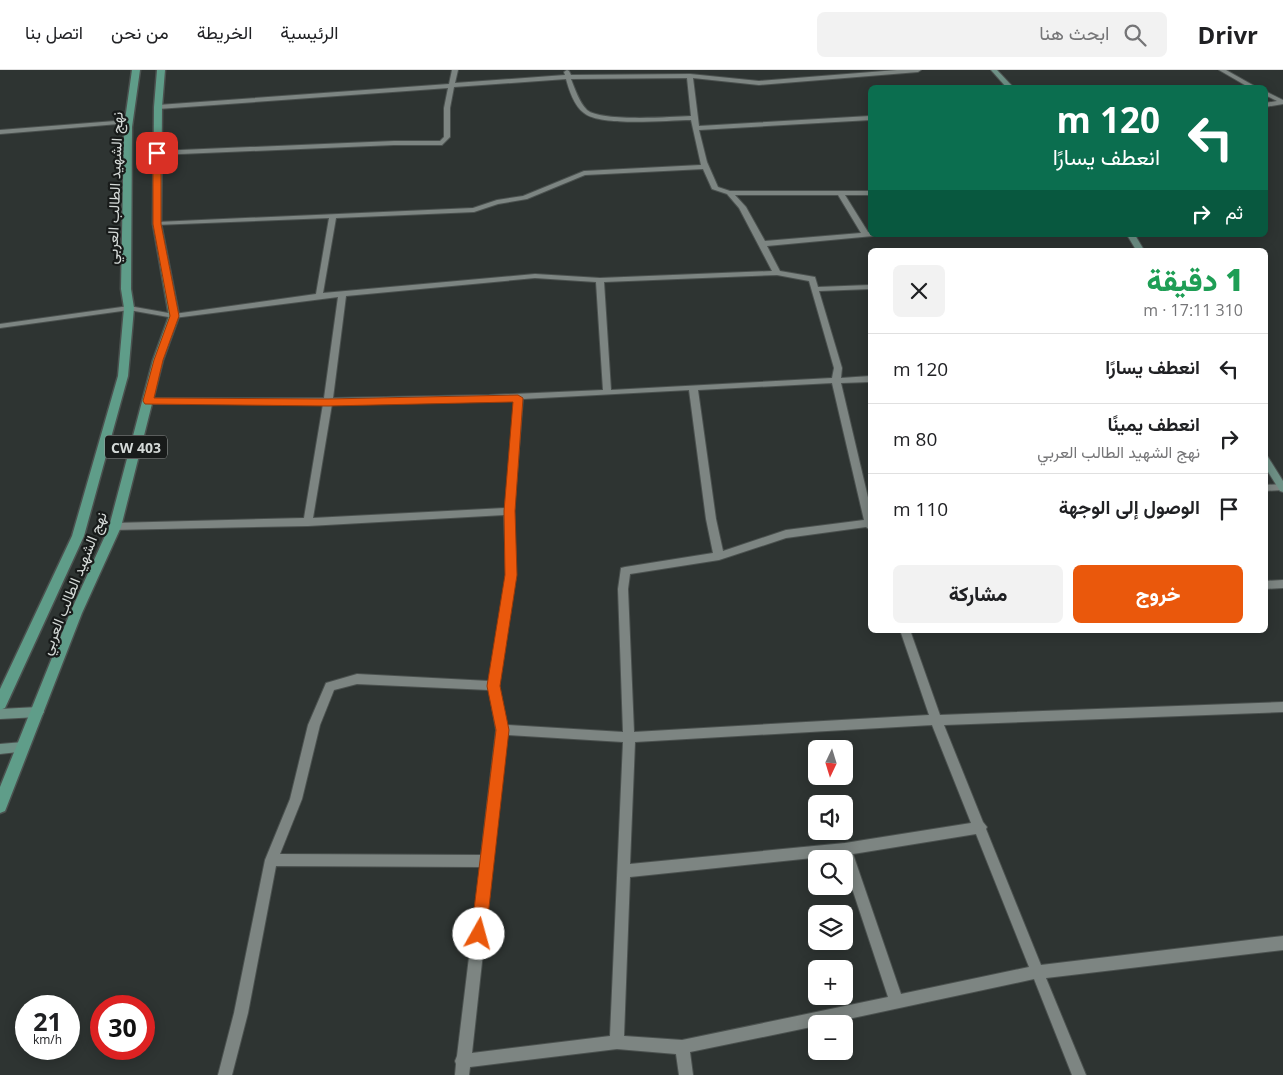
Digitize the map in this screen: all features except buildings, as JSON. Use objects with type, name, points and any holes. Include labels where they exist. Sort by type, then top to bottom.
[{"type":"main road","name":"نهج الشهيد الطالب العربي","points":[[0,704],[78,536],[123,376],[129,308],[126,289],[128,122],[136,70]]},
{"type":"main road","points":[[161,70],[158,107],[157,224],[174,316]]},
{"type":"main road","points":[[994,70],[1008,85]]},
{"type":"main road","points":[[1132,237],[1139,248]]},
{"type":"main road","name":"نهج الشهيد الطالب العربي","points":[[0,806],[76,614],[115,528],[158,360],[174,316]]},
{"type":"main road","points":[[1268,464],[1283,488]]},
{"type":"main road","points":[[0,714],[38,712]]},
{"type":"main road","points":[[0,749],[23,747]]},
{"type":"street","points":[[157,153],[394,143],[442,143],[447,137],[451,85],[455,70]]},
{"type":"street","points":[[805,70],[810,77]]},
{"type":"street","points":[[158,107],[451,85],[568,73],[690,76],[759,84],[810,77],[918,70]]},
{"type":"street","points":[[1222,70],[1250,85]]},
{"type":"street","points":[[568,73],[578,102],[586,112],[603,117],[694,118]]},
{"type":"street","points":[[690,76],[694,118],[704,167],[714,188],[729,193],[868,193]]},
{"type":"street","points":[[1268,94],[1283,102]]},
{"type":"street","points":[[1268,104],[1283,102]]},
{"type":"street","points":[[696,128],[868,118]]},
{"type":"street","points":[[0,132],[128,122]]},
{"type":"street","points":[[157,224],[474,210],[497,202],[525,198],[584,173],[704,167]]},
{"type":"street","points":[[729,193],[753,224],[761,244],[777,273]]},
{"type":"street","points":[[761,244],[868,234],[840,193]]},
{"type":"street","points":[[319,296],[333,217]]},
{"type":"street","points":[[0,326],[129,308],[174,316],[319,296],[535,276],[600,280],[777,273],[812,278],[817,289],[838,368],[836,381],[868,516]]},
{"type":"street","points":[[600,280],[606,393]]},
{"type":"street","points":[[817,289],[868,287]]},
{"type":"street","points":[[308,522],[328,402],[342,294]]},
{"type":"street","points":[[148,401],[328,402],[518,398],[693,387],[868,379]]},
{"type":"street","points":[[693,387],[711,519],[719,556]]},
{"type":"street","points":[[518,398],[509,511],[511,575],[494,686],[502,730],[462,1068],[617,1042],[682,1047],[896,1000],[1038,972],[1283,943]]},
{"type":"street","points":[[1268,488],[1283,488]]},
{"type":"street","points":[[115,528],[308,522],[509,511]]},
{"type":"street","points":[[617,1042],[629,737],[623,590],[625,571],[719,556],[786,534],[868,524]]},
{"type":"street","points":[[1268,585],[1283,584]]},
{"type":"street","points":[[906,633],[936,720],[981,827],[1079,1075]]},
{"type":"street","points":[[224,1075],[241,1013],[271,860],[296,799],[314,726],[330,686],[357,679],[494,686]]},
{"type":"street","points":[[502,730],[629,737],[936,720],[1283,707]]},
{"type":"street","points":[[624,871],[844,849],[981,827]]},
{"type":"street","points":[[844,849],[896,1000]]},
{"type":"street","points":[[271,860],[488,861]]},
{"type":"street","points":[[682,1047],[686,1075]]},
{"type":"route","points":[[157,153],[157,224],[174,316],[158,360],[148,401],[328,402],[518,398],[509,511],[511,575],[494,686],[502,730],[479,934]]}]
